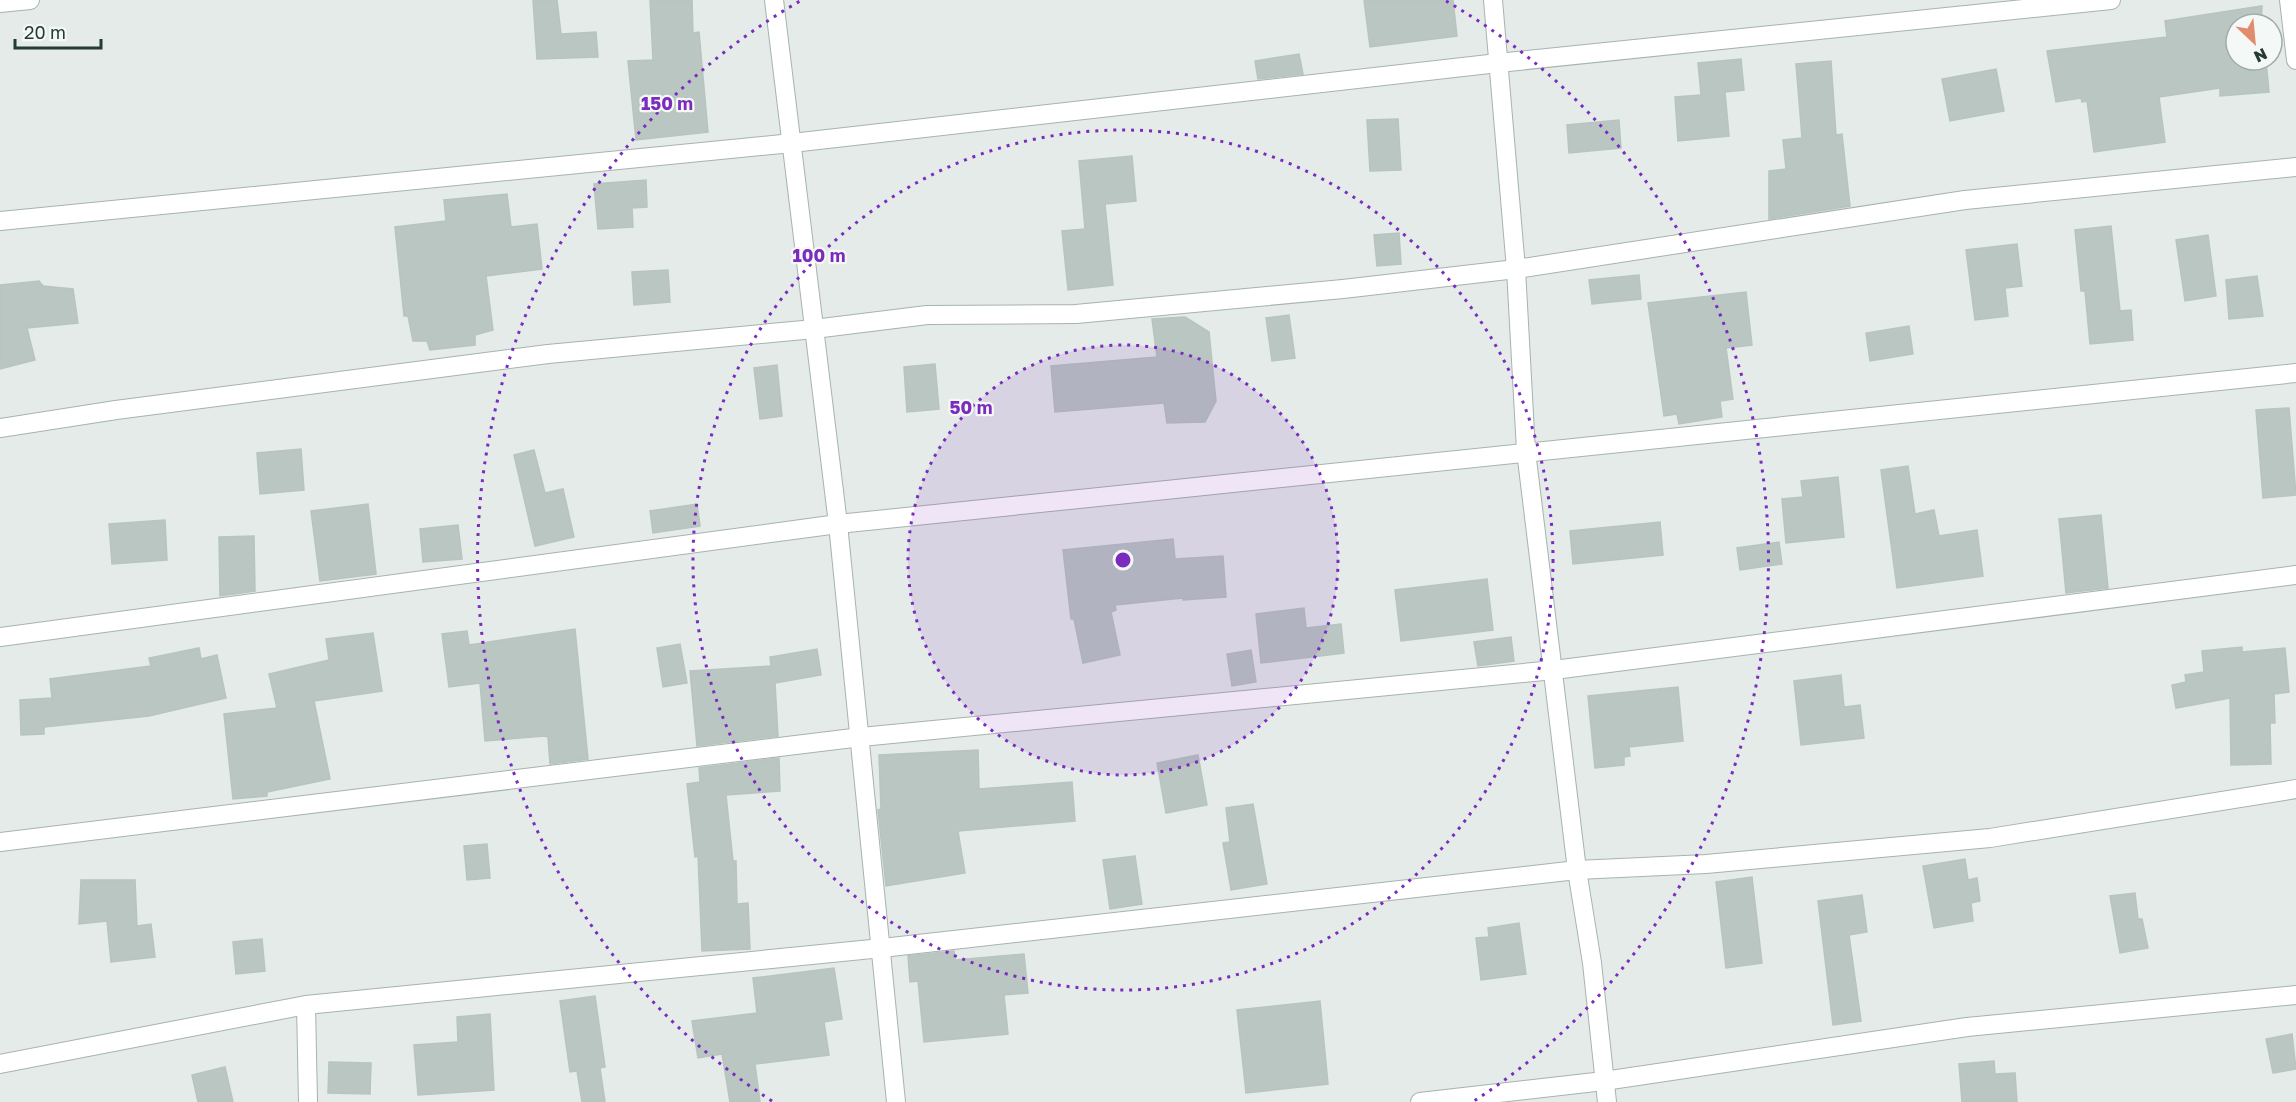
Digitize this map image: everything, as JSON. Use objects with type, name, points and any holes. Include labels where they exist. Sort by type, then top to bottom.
[{"type":"street","points":[[0,3],[30,0]]},
{"type":"street","points":[[774,0],[838,524],[896,1102]]},
{"type":"street","points":[[1493,0],[1516,269],[1526,451],[1577,870],[1592,963],[1607,1102]]},
{"type":"street","points":[[0,221],[792,143],[1498,63],[2111,0]]},
{"type":"street","points":[[2289,0],[2296,60]]},
{"type":"street","points":[[0,429],[116,410],[548,354],[814,329],[927,315],[1076,315],[1516,269],[1965,200],[2296,167]]},
{"type":"street","points":[[0,637],[838,524],[2296,373]]},
{"type":"street","points":[[0,842],[861,737],[1554,670],[2296,575]]},
{"type":"street","points":[[0,1064],[306,1005],[882,948],[1577,870],[1706,864],[1990,838],[2296,789]]},
{"type":"street","points":[[1420,1102],[1604,1081],[1967,1027],[2296,995]]},
{"type":"street","points":[[306,1005],[308,1102]]},
{"type":"building","points":[[533,0],[557,0],[561,34],[596,32],[598,57],[537,59]]},
{"type":"building","points":[[650,0],[692,0],[693,33],[699,32],[708,132],[636,140],[628,61],[653,60]]},
{"type":"building","points":[[1364,0],[1453,0],[1457,36],[1370,47]]},
{"type":"building","points":[[2262,6],[2262,12],[2224,12],[2224,72],[2267,72],[2269,92],[2220,96],[2220,88],[2159,97],[2165,142],[2094,152],[2087,101],[2082,102],[2081,98],[2056,102],[2047,51],[2167,37],[2165,21]]},
{"type":"building","points":[[1299,54],[1303,74],[1258,79],[1255,61]]},
{"type":"building","points":[[1741,59],[1744,90],[1725,92],[1729,136],[1678,141],[1675,97],[1701,95],[1698,63]]},
{"type":"building","points":[[1831,61],[1836,135],[1842,134],[1850,206],[1769,219],[1769,171],[1786,169],[1783,140],[1802,138],[1796,64]]},
{"type":"building","points":[[1996,69],[2004,111],[1950,121],[1942,79]]},
{"type":"building","points":[[1398,119],[1401,170],[1370,171],[1367,120]]},
{"type":"building","points":[[1619,120],[1621,148],[1569,153],[1567,125]]},
{"type":"building","points":[[1132,156],[1136,201],[1105,204],[1113,285],[1068,290],[1062,231],[1085,229],[1079,161]]},
{"type":"building","points":[[646,180],[647,207],[632,208],[633,227],[598,229],[594,184]]},
{"type":"building","points":[[507,194],[511,227],[537,224],[542,269],[486,276],[493,330],[475,335],[475,345],[430,350],[427,341],[413,341],[408,316],[404,316],[395,227],[446,221],[444,200]]},
{"type":"building","points":[[2111,226],[2120,311],[2131,310],[2133,340],[2090,344],[2085,291],[2081,291],[2075,230]]},
{"type":"building","points":[[1399,233],[1401,264],[1377,266],[1374,235]]},
{"type":"building","points":[[2208,235],[2216,296],[2185,301],[2176,240]]},
{"type":"building","points":[[2017,244],[2022,286],[2005,288],[2008,316],[1975,320],[1966,250]]},
{"type":"building","points":[[668,270],[670,302],[634,305],[632,272]]},
{"type":"building","points":[[1639,275],[1641,299],[1592,304],[1589,280]]},
{"type":"building","points":[[2257,276],[2263,316],[2229,319],[2226,280]]},
{"type":"building","points":[[39,281],[43,286],[73,289],[78,323],[27,328],[35,360],[0,369],[0,285]]},
{"type":"building","points":[[1746,292],[1752,345],[1726,348],[1733,399],[1720,401],[1722,417],[1679,424],[1677,414],[1664,416],[1648,303]]},
{"type":"building","points":[[1289,315],[1295,358],[1272,361],[1266,318]]},
{"type":"building","points":[[1185,317],[1209,332],[1216,401],[1205,422],[1167,423],[1164,403],[1055,412],[1051,366],[1157,357],[1152,319]]},
{"type":"building","points":[[1909,326],[1913,354],[1870,361],[1866,333]]},
{"type":"building","points":[[935,364],[939,409],[907,412],[904,367]]},
{"type":"building","points":[[777,365],[782,416],[760,419],[754,368]]},
{"type":"building","points":[[2289,408],[2296,495],[2263,498],[2256,410]]},
{"type":"building","points":[[301,449],[304,490],[260,494],[257,453]]},
{"type":"building","points":[[534,450],[545,493],[563,489],[574,537],[535,546],[514,455]]},
{"type":"building","points":[[1908,466],[1915,514],[1934,510],[1939,536],[1977,530],[1983,576],[1897,588],[1881,470]]},
{"type":"building","points":[[1838,477],[1844,537],[1786,543],[1782,499],[1803,497],[1801,481]]},
{"type":"building","points":[[368,504],[376,574],[320,581],[311,511]]},
{"type":"building","points":[[697,504],[700,526],[653,533],[650,511]]},
{"type":"building","points":[[2101,515],[2108,588],[2066,593],[2059,519]]},
{"type":"building","points":[[165,520],[167,560],[112,564],[109,524]]},
{"type":"building","points":[[1660,522],[1663,555],[1573,564],[1570,531]]},
{"type":"building","points":[[458,525],[462,559],[423,562],[420,529]]},
{"type":"building","points":[[254,536],[255,591],[220,596],[219,537]]},
{"type":"building","points":[[1173,539],[1175,559],[1223,556],[1226,597],[1183,600],[1183,598],[1115,605],[1116,610],[1111,612],[1120,655],[1083,663],[1074,619],[1071,619],[1063,550]]},
{"type":"building","points":[[1779,542],[1782,564],[1740,570],[1737,548]]},
{"type":"building","points":[[1487,579],[1493,630],[1401,641],[1395,590]]},
{"type":"building","points":[[1304,608],[1306,628],[1341,624],[1344,653],[1261,663],[1256,614]]},
{"type":"building","points":[[575,629],[588,759],[550,764],[548,737],[544,736],[485,741],[480,683],[449,687],[442,634],[467,631],[469,645]]},
{"type":"building","points":[[373,633],[382,691],[314,701],[330,779],[267,792],[267,796],[233,799],[224,714],[277,708],[269,674],[329,660],[326,639]]},
{"type":"building","points":[[1511,637],[1514,661],[1478,666],[1474,642]]},
{"type":"building","points":[[680,644],[687,683],[663,687],[657,648]]},
{"type":"building","points":[[2242,647],[2242,652],[2285,648],[2289,692],[2274,694],[2275,723],[2270,723],[2271,764],[2231,765],[2230,698],[2176,708],[2172,685],[2186,682],[2185,675],[2204,672],[2202,651]]},
{"type":"building","points":[[199,648],[201,659],[217,655],[226,698],[149,716],[44,727],[44,734],[21,735],[20,700],[52,698],[50,679],[151,666],[149,658]]},
{"type":"building","points":[[817,649],[821,675],[775,683],[778,736],[697,746],[690,671],[771,666],[770,657]]},
{"type":"building","points":[[1251,650],[1256,682],[1232,686],[1227,654]]},
{"type":"building","points":[[1841,675],[1844,707],[1860,705],[1864,738],[1801,745],[1794,681]]},
{"type":"building","points":[[1678,687],[1683,741],[1629,747],[1630,756],[1624,757],[1624,765],[1595,768],[1588,696]]},
{"type":"building","points":[[978,750],[979,789],[1072,782],[1075,821],[958,831],[965,873],[886,886],[878,810],[881,809],[879,755]]},
{"type":"building","points":[[1198,755],[1207,805],[1166,813],[1157,763]]},
{"type":"building","points":[[779,758],[780,791],[726,795],[733,861],[736,861],[737,904],[748,903],[750,949],[702,951],[698,856],[695,857],[687,784],[700,782],[699,768]]},
{"type":"building","points":[[1253,804],[1267,884],[1231,890],[1223,843],[1230,842],[1226,808]]},
{"type":"building","points":[[487,844],[490,878],[467,880],[464,846]]},
{"type":"building","points":[[1135,856],[1142,904],[1110,909],[1103,860]]},
{"type":"building","points":[[1965,859],[1968,880],[1977,878],[1980,901],[1971,903],[1973,921],[1934,928],[1923,866]]},
{"type":"building","points":[[1752,877],[1762,963],[1726,968],[1716,882]]},
{"type":"building","points":[[81,880],[135,880],[137,926],[151,924],[155,957],[111,962],[107,921],[79,924]]},
{"type":"building","points":[[2135,893],[2138,919],[2142,919],[2148,948],[2120,953],[2110,896]]},
{"type":"building","points":[[1862,895],[1867,932],[1849,935],[1861,1021],[1833,1025],[1818,901]]},
{"type":"building","points":[[1519,923],[1526,974],[1481,980],[1476,938],[1489,937],[1488,928]]},
{"type":"building","points":[[262,939],[265,971],[236,974],[233,942]]},
{"type":"building","points":[[954,951],[955,960],[1024,954],[1028,993],[1004,995],[1008,1034],[924,1042],[918,981],[910,982],[908,956]]},
{"type":"building","points":[[834,968],[842,1019],[824,1022],[829,1055],[755,1064],[760,1102],[730,1102],[722,1054],[698,1058],[692,1021],[757,1013],[753,978]]},
{"type":"building","points":[[595,996],[605,1067],[600,1068],[605,1102],[582,1102],[577,1071],[570,1072],[560,1001]]},
{"type":"building","points":[[1320,1001],[1328,1084],[1246,1093],[1237,1010]]},
{"type":"building","points":[[490,1014],[494,1090],[418,1095],[414,1045],[458,1042],[457,1017]]},
{"type":"building","points":[[2292,1034],[2296,1069],[2273,1073],[2266,1039]]},
{"type":"building","points":[[1994,1061],[1995,1074],[2015,1073],[2017,1102],[1962,1102],[1959,1064]]},
{"type":"building","points":[[329,1062],[371,1063],[370,1094],[328,1093]]},
{"type":"building","points":[[225,1067],[233,1102],[198,1102],[192,1075]]}]
